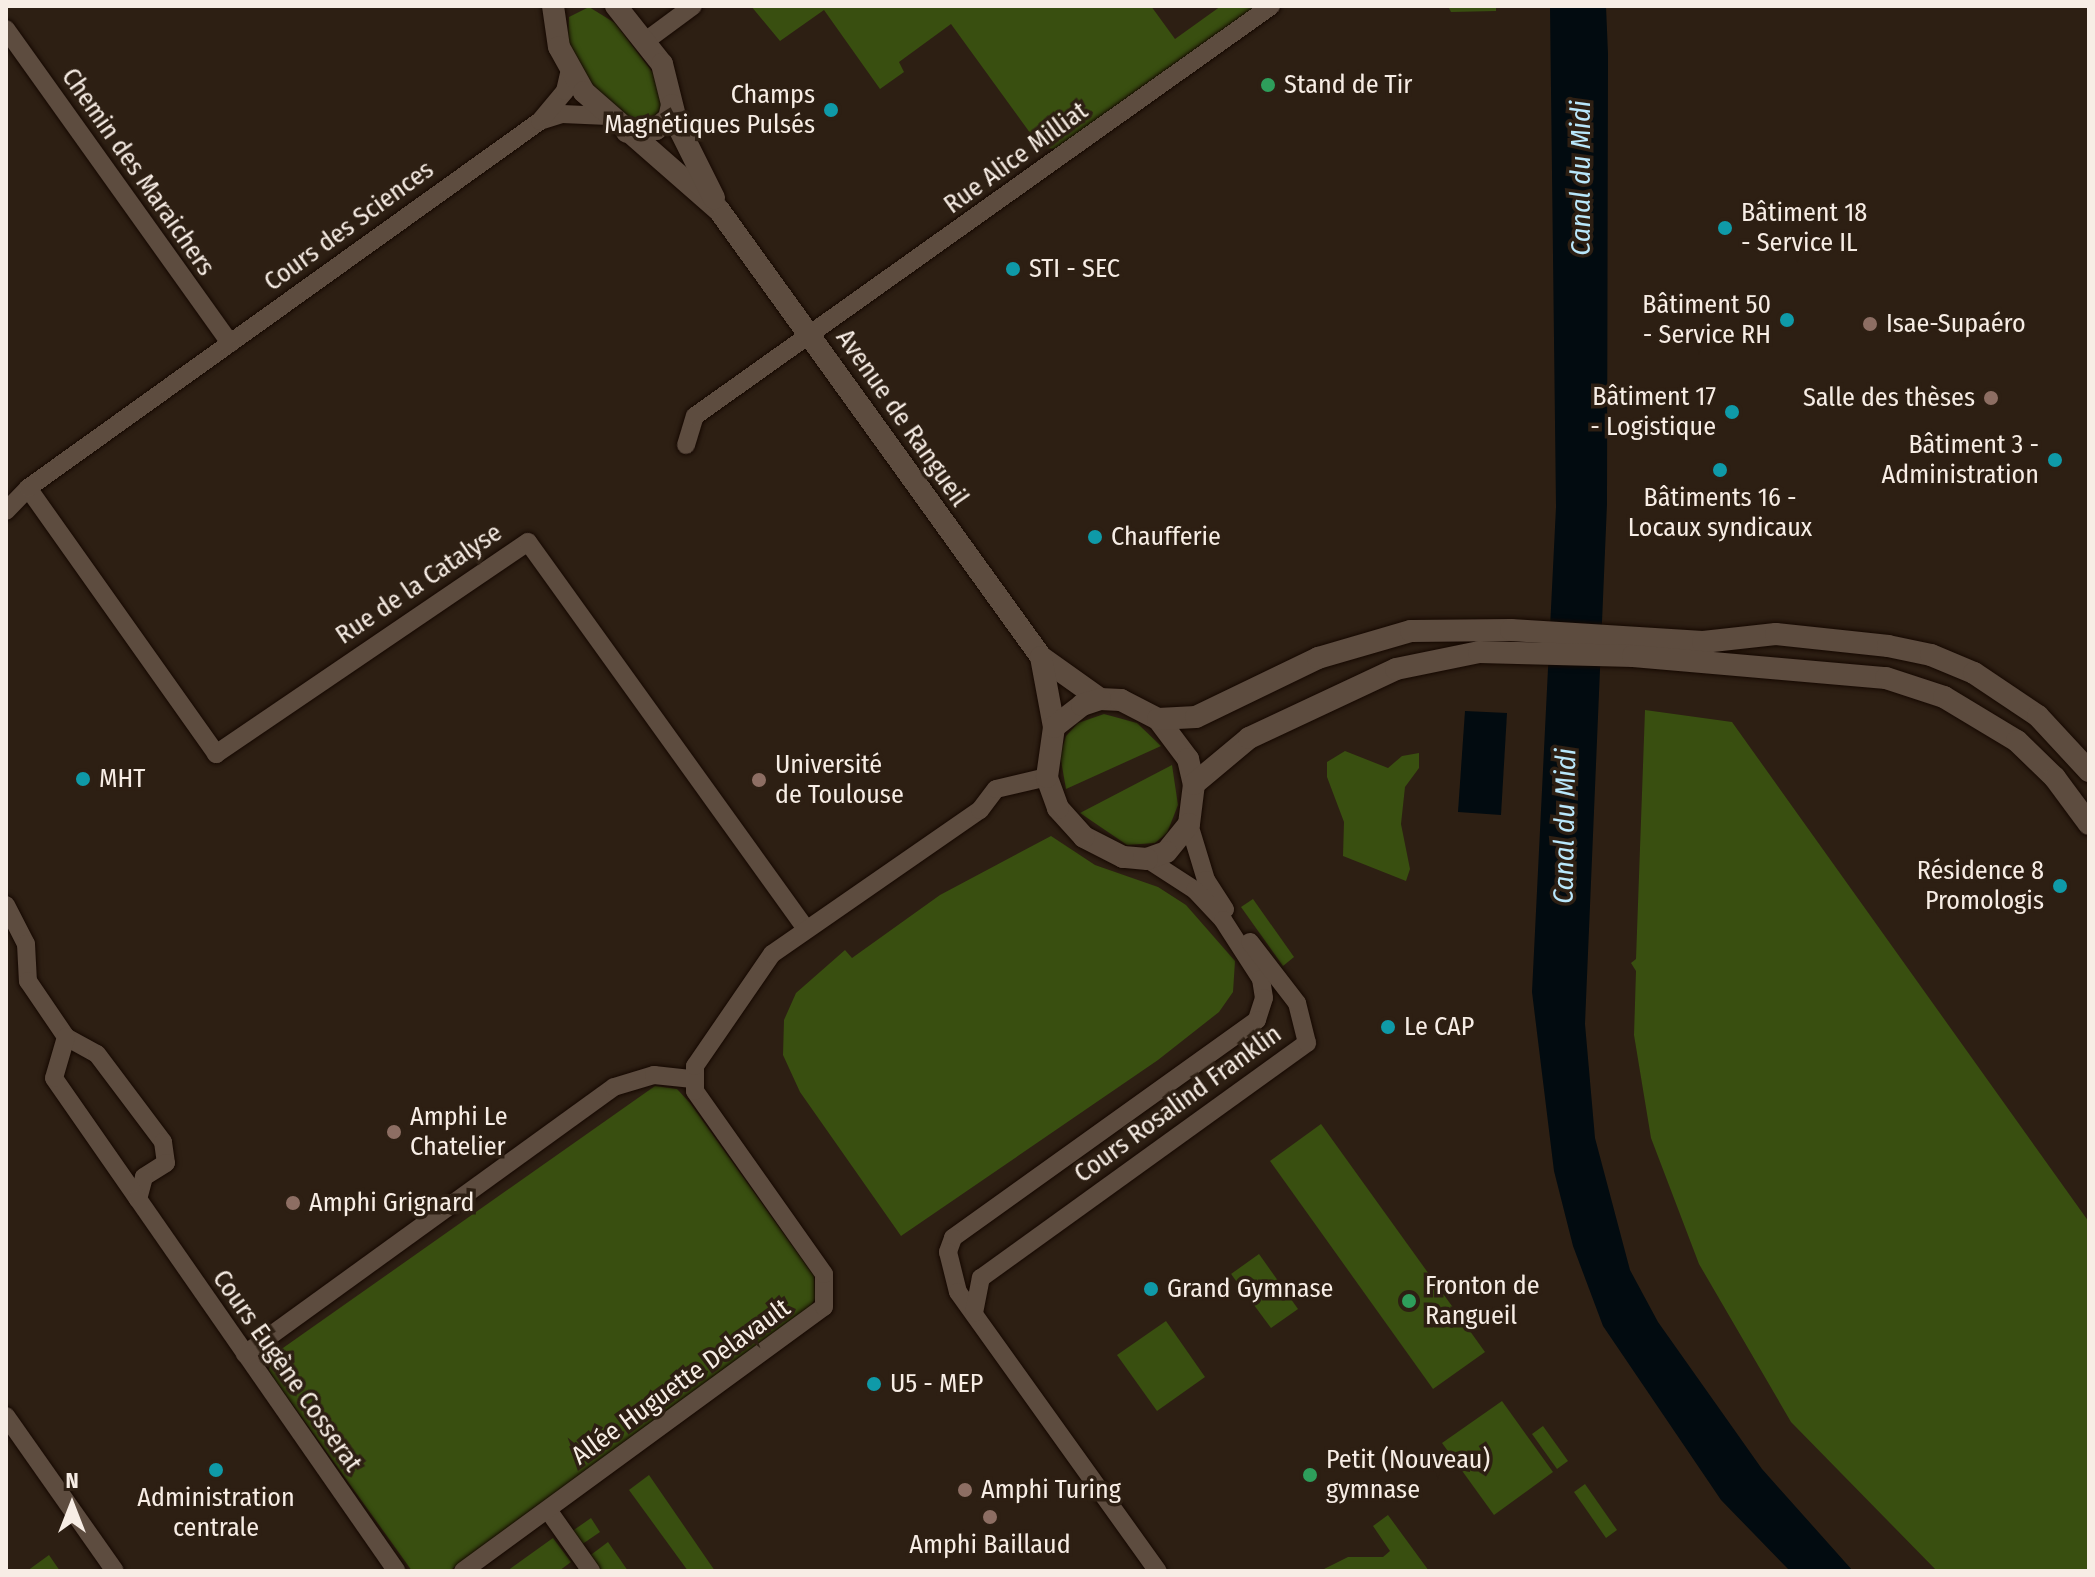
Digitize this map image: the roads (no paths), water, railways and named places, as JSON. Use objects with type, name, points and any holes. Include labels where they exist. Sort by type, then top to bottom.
[{"type":"street","name":"Avenue de Rangueil","points":[[616,6],[647,40],[669,80],[672,105],[719,210],[1041,657],[1100,699]]},
{"type":"street","points":[[647,40],[693,6]]},
{"type":"street","name":"Rue Alice Milliat","points":[[686,445],[695,416],[810,338],[1271,6]]},
{"type":"street","name":"Avenue de Rangueil","points":[[559,12],[570,70],[608,116],[719,210]]},
{"type":"street","name":"Chemin des Maraichers","points":[[6,29],[230,343]]},
{"type":"street","name":"Cours des Sciences","points":[[28,488],[540,121],[565,91],[570,70]]},
{"type":"street","points":[[627,132],[656,129],[669,118],[672,105]]},
{"type":"street","name":"Cours des Sciences","points":[[540,121],[562,114],[608,116]]},
{"type":"street","points":[[6,511],[28,488]]},
{"type":"street","name":"Rue de la Catalyse","points":[[28,488],[216,754],[528,542],[777,883],[805,927]]},
{"type":"street","points":[[1158,719],[1196,717],[1318,658],[1384,636],[1427,630],[1510,641],[1633,646],[1865,676],[1944,697],[2017,741],[2055,778],[2089,824]]},
{"type":"street","points":[[1633,646],[1776,634],[1931,655],[2006,691],[2071,746],[2089,771]]},
{"type":"street","points":[[1194,784],[1236,746],[1360,682],[1510,641]]},
{"type":"street","name":"Avenue de Rangueil","points":[[1041,657],[1054,727]]},
{"type":"street","points":[[1100,699],[1121,700],[1158,719],[1183,747],[1194,784],[1189,824],[1166,852],[1147,859],[1123,857],[1084,837],[1058,808],[1047,777],[1054,727],[1082,705],[1100,699]]},
{"type":"street","points":[[245,1354],[614,1087],[654,1075],[693,1079],[695,1066],[772,954],[805,927],[980,810],[996,789],[1047,777]]},
{"type":"street","name":"Cours Rosalind Franklin","points":[[974,1313],[981,1278],[1307,1043],[1297,1003],[1206,880],[1189,824]]},
{"type":"street","name":"Cours Rosalind Franklin","points":[[1147,859],[1195,890],[1223,920],[1261,979],[1264,998],[1257,1020],[953,1238],[950,1274],[974,1313],[1158,1571]]},
{"type":"street","points":[[6,905],[26,944],[28,981],[66,1037],[97,1054],[163,1142],[166,1163],[144,1177],[138,1199]]},
{"type":"street","name":"Cours Eugène Cosserat","points":[[66,1037],[54,1078],[397,1571]]},
{"type":"street","name":"Allée Huguette Delavault","points":[[463,1571],[824,1307],[824,1274],[699,1098],[693,1079]]},
{"type":"street","points":[[6,1416],[115,1571]]},
{"type":"street","points":[[548,1510],[591,1571]]},
{"type":"water","name":"Canal du Midi","points":[[1550,6],[1606,6],[1608,54],[1607,504],[1585,1024],[1595,1138],[1630,1270],[1658,1322],[1762,1469],[1853,1571],[1790,1571],[1721,1500],[1603,1326],[1573,1246],[1554,1171],[1532,992],[1556,507]]},
{"type":"water","points":[[1465,711],[1507,713],[1501,815],[1458,812]]},
{"type":"place","name":"Stand de Tir","points":[[1268,85]]},
{"type":"place","name":"Champs Magnétiques Pulsés","points":[[831,110]]},
{"type":"place","name":"Bâtiment 18 - Service IL","points":[[1725,228]]},
{"type":"place","name":"STI - SEC","points":[[1013,269]]},
{"type":"place","name":"Bâtiment 50 - Service RH","points":[[1787,320]]},
{"type":"place","name":"Isae-Supaéro","points":[[1870,324]]},
{"type":"place","name":"Salle des thèses","points":[[1991,398]]},
{"type":"place","name":"Bâtiment 17 - Logistique","points":[[1732,412]]},
{"type":"place","name":"Bâtiment 3 - Administration","points":[[2055,460]]},
{"type":"place","name":"Bâtiments 16 - Locaux syndicaux","points":[[1720,470]]},
{"type":"place","name":"Chaufferie","points":[[1095,537]]},
{"type":"place","name":"MHT","points":[[83,779]]},
{"type":"place","name":"Université de Toulouse","points":[[759,780]]},
{"type":"place","name":"Résidence 8 Promologis","points":[[2060,886]]},
{"type":"place","name":"Le CAP","points":[[1388,1027]]},
{"type":"place","name":"Amphi Le Chatelier","points":[[394,1132]]},
{"type":"place","name":"Amphi Grignard","points":[[293,1203]]},
{"type":"place","name":"Grand Gymnase","points":[[1151,1289]]},
{"type":"place","name":"Fronton de Rangueil","points":[[1409,1301]]},
{"type":"place","name":"U5 - MEP","points":[[874,1384]]},
{"type":"place","name":"Administration centrale","points":[[216,1470]]},
{"type":"place","name":"Petit (Nouveau) gymnase","points":[[1310,1475]]},
{"type":"place","name":"Amphi Turing","points":[[965,1490]]},
{"type":"place","name":"Amphi Baillaud","points":[[990,1517]]}]
